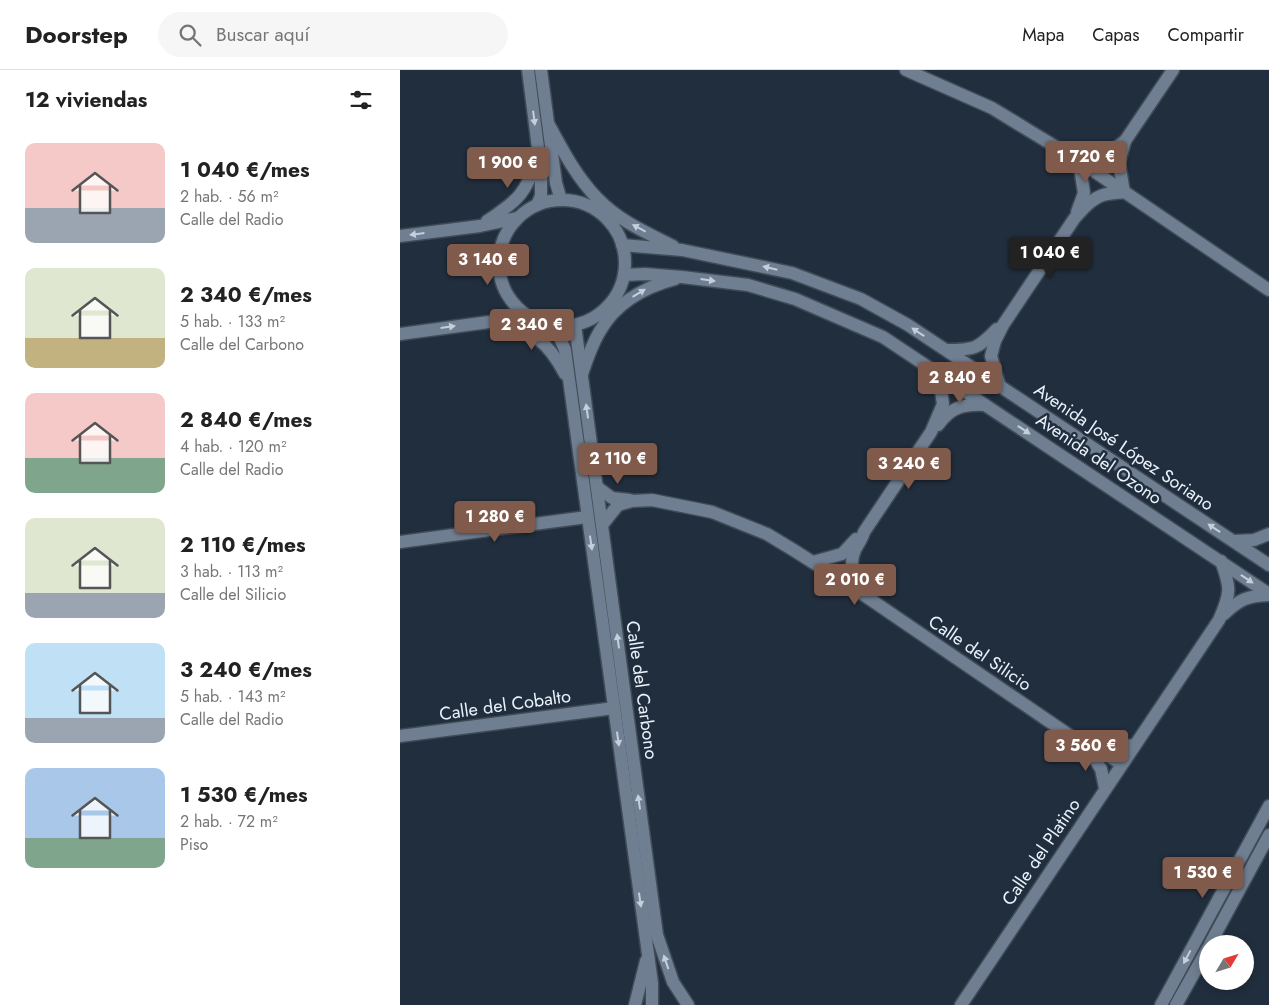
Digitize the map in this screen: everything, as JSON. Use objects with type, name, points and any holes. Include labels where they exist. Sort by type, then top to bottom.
[{"type":"street","points":[[528,70],[541,171],[541,196],[537,205]]},
{"type":"street","points":[[541,70],[560,200]]},
{"type":"street","points":[[906,70],[992,108],[1079,161],[1269,290]]},
{"type":"street","points":[[1079,161],[1100,158],[1109,154],[1125,141],[1173,70]]},
{"type":"street","name":"Avenida José López Soriano","points":[[549,125],[572,167],[598,199],[626,222],[682,250]]},
{"type":"street","points":[[1124,192],[1118,164],[1125,141]]},
{"type":"street","points":[[480,226],[502,211],[523,192],[539,154]]},
{"type":"street","points":[[1074,219],[1084,193],[1079,161]]},
{"type":"street","points":[[999,384],[991,356],[995,341],[1003,325],[1074,219],[1093,200],[1103,195],[1124,192]]},
{"type":"street","points":[[400,236],[480,226],[517,218],[537,205],[560,200],[587,205],[609,221],[622,245],[625,260],[624,275],[615,298],[598,316],[575,326],[550,326],[532,319],[513,304],[502,284],[498,260],[504,238],[517,218]]},
{"type":"street","name":"Avenida José López Soriano","points":[[622,245],[682,250],[713,255],[800,276],[861,299],[908,325],[947,350],[1269,565]]},
{"type":"street","name":"Avenida del Ozono","points":[[624,275],[682,276],[748,285],[794,299],[883,337],[1269,594]]},
{"type":"street","name":"Calle del Carbono","points":[[582,374],[600,330],[614,313],[627,301],[644,290],[682,276]]},
{"type":"street","points":[[400,334],[518,318],[532,319]]},
{"type":"street","points":[[497,321],[528,332],[542,341],[554,353],[568,379]]},
{"type":"street","points":[[947,350],[969,349],[979,346],[1003,325]]},
{"type":"street","name":"Calle del Carbono","points":[[550,326],[560,338],[565,350],[652,983],[652,1005]]},
{"type":"street","name":"Calle del Carbono","points":[[575,326],[657,935],[673,982],[688,1005]]},
{"type":"street","points":[[931,368],[940,384],[943,404],[931,432]]},
{"type":"street","points":[[861,593],[852,569],[852,559],[864,532],[931,432],[952,410],[972,404],[987,406]]},
{"type":"street","name":"Calle del Silicio","points":[[597,487],[612,498],[632,501],[652,500],[712,512],[767,534],[861,593],[1119,768]]},
{"type":"street","points":[[602,525],[618,505],[632,501]]},
{"type":"street","points":[[400,542],[587,517]]},
{"type":"street","points":[[813,562],[842,554],[864,532]]},
{"type":"street","points":[[1234,541],[1254,540],[1269,534]]},
{"type":"street","name":"Calle del Platino","points":[[1219,620],[1229,596],[1229,584],[1221,562]]},
{"type":"street","name":"Calle del Platino","points":[[961,1005],[1219,620],[1243,598],[1269,594]]},
{"type":"street","name":"Calle del Cobalto","points":[[400,736],[614,708]]},
{"type":"street","points":[[1105,788],[1094,751],[1134,745]]},
{"type":"street","points":[[1161,1005],[1269,806]]},
{"type":"street","points":[[1215,935],[1269,835]]},
{"type":"street","name":"Calle del Carbono","points":[[634,1005],[648,953]]},
{"type":"street","points":[[1176,1005],[1199,964]]}]
